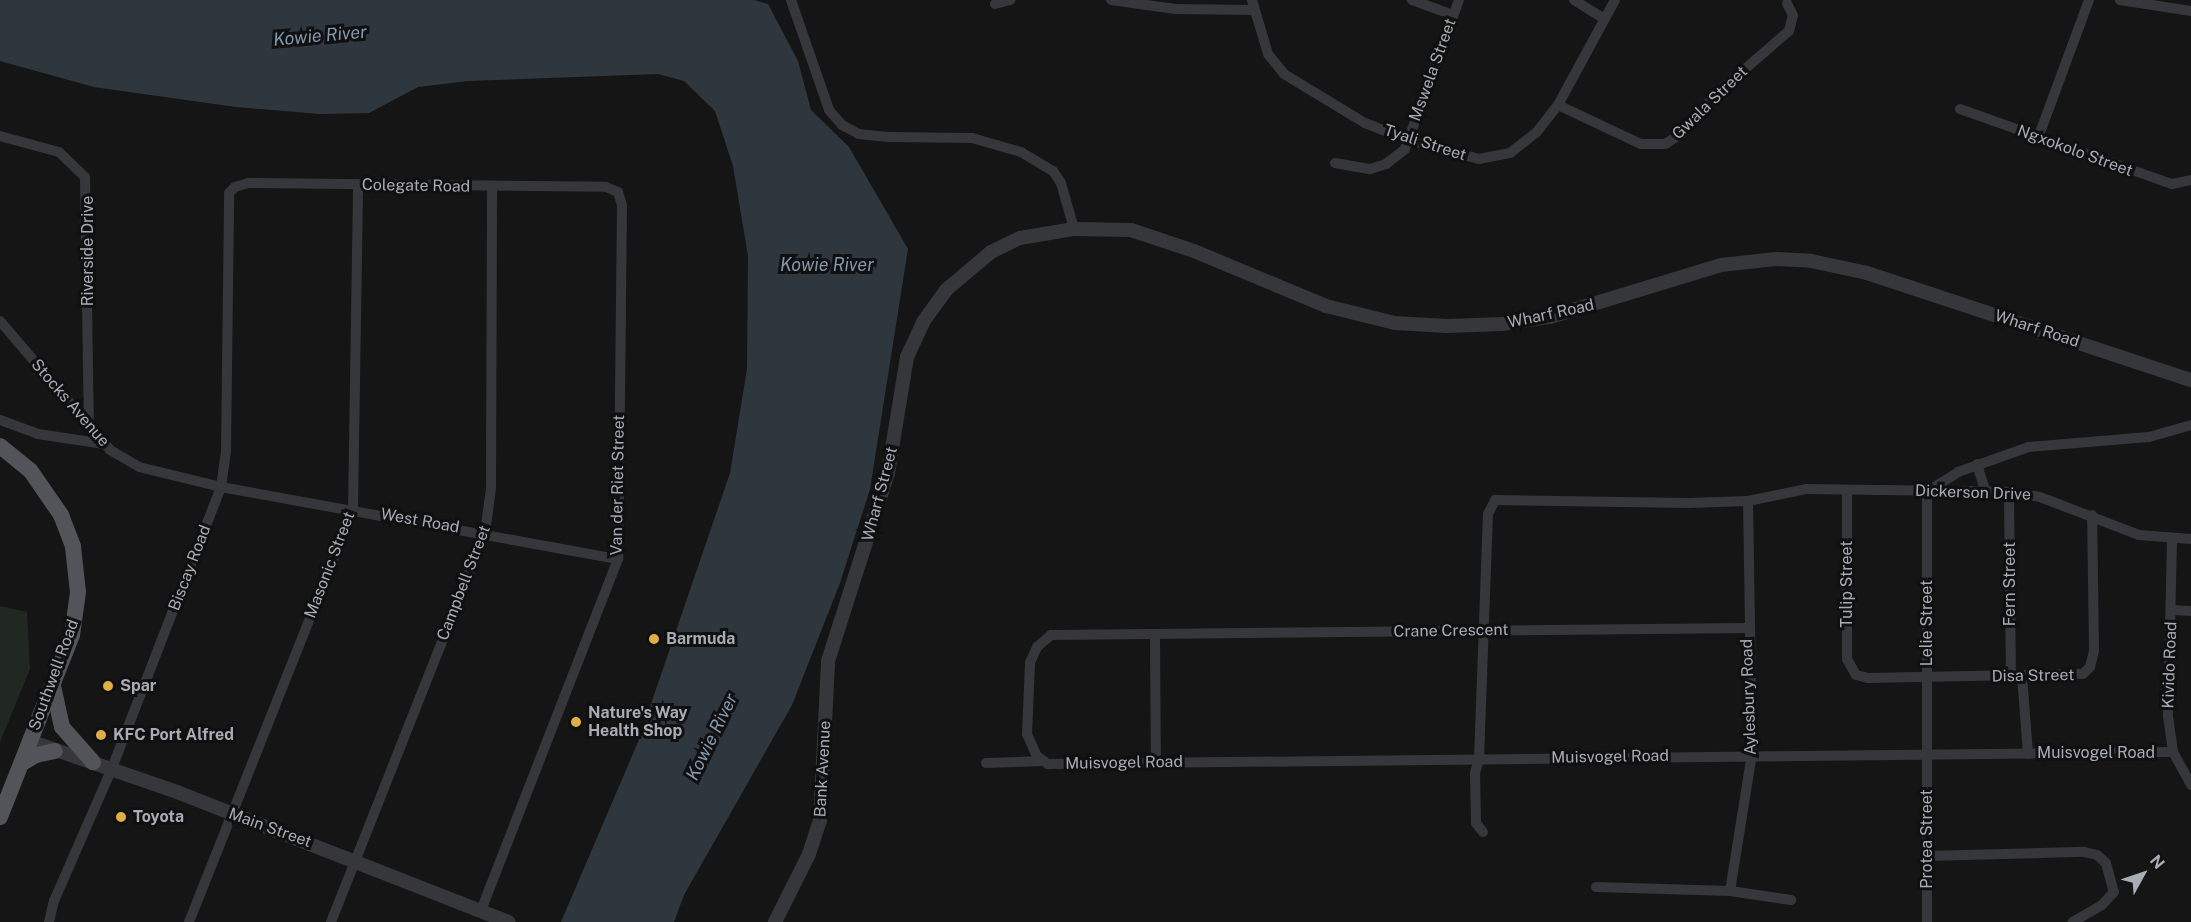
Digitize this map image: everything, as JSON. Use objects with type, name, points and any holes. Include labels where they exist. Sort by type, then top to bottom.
[{"type":"main road","name":"Southwell Road","points":[[0,446],[42,485],[61,516],[73,547],[78,591],[75,622],[53,686],[0,817]]},
{"type":"main road","points":[[53,686],[62,727],[93,762]]},
{"type":"main road","points":[[22,763],[36,754],[55,750]]},
{"type":"street","points":[[791,0],[829,110],[842,125],[860,134],[883,137],[972,138],[1021,152],[1053,171],[1061,183],[1074,229]]},
{"type":"street","points":[[995,4],[1010,0]]},
{"type":"street","points":[[1111,0],[1175,9],[1253,5]]},
{"type":"street","points":[[1412,0],[1453,15]]},
{"type":"street","name":"Mswela Street","points":[[1408,140],[1459,0]]},
{"type":"street","points":[[1574,0],[1604,18]]},
{"type":"street","name":"Tyali Street","points":[[1253,5],[1268,54],[1280,70],[1355,118],[1408,140],[1466,157],[1493,158],[1528,142],[1558,105],[1614,0]]},
{"type":"street","points":[[2038,138],[2089,0]]},
{"type":"street","points":[[2120,0],[2191,11]]},
{"type":"street","name":"Gwala Street","points":[[1558,105],[1641,144],[1665,144],[1684,132],[1715,94],[1789,30],[1793,15],[1785,1]]},
{"type":"street","name":"Ngxokolo Street","points":[[1960,109],[2172,184],[2191,180]]},
{"type":"street","name":"Riverside Drive","points":[[0,135],[59,152],[86,177],[88,424]]},
{"type":"street","points":[[1335,163],[1353,169],[1378,168],[1400,155],[1408,140]]},
{"type":"street","name":"Colegate Road","points":[[230,193],[235,187],[248,183],[492,188],[606,187]]},
{"type":"street","name":"Masonic Street","points":[[189,922],[353,509],[358,185]]},
{"type":"street","name":"Van der Riet Street","points":[[478,916],[618,559],[622,205],[618,192],[606,187]]},
{"type":"street","name":"Campbell Street","points":[[331,922],[485,533],[491,488],[492,188]]},
{"type":"street","name":"Biscay Road","points":[[50,922],[54,901],[111,768],[221,487],[226,451],[230,193]]},
{"type":"street","name":"Wharf Road","points":[[913,341],[946,290],[991,252],[1035,234],[1074,229],[1116,228],[1144,233],[1326,306],[1395,323],[1448,326],[1502,324],[1550,317],[1721,265],[1776,259],[1811,261],[1884,278],[2191,380]]},
{"type":"street","name":"Stocks Avenue","points":[[0,321],[105,444],[139,467],[221,487]]},
{"type":"street","name":"Wharf Street","points":[[832,644],[884,490],[907,357],[913,341]]},
{"type":"street","points":[[0,420],[38,434],[105,444]]},
{"type":"street","points":[[1927,491],[1977,464],[2044,443],[2150,437],[2191,425]]},
{"type":"street","points":[[1977,464],[1985,491]]},
{"type":"street","name":"West Road","points":[[221,487],[353,509],[618,559]]},
{"type":"street","name":"Dickerson Drive","points":[[1481,631],[1488,514],[1492,503],[1499,500],[1606,504],[1748,501],[1787,491],[2009,492],[2040,496],[2139,535],[2172,540],[2191,539]]},
{"type":"street","name":"Tulip Street","points":[[1847,491],[1847,659],[1856,675]]},
{"type":"street","name":"Lelie Street","points":[[1927,491],[1927,755]]},
{"type":"street","name":"Fern Street","points":[[2009,492],[2016,676],[2028,753]]},
{"type":"street","name":"Aylesbury Road","points":[[1730,891],[1752,754],[1748,628],[1748,501]]},
{"type":"street","name":"Disa Street","points":[[1856,675],[1868,678],[2075,676],[2090,667],[2094,651],[2092,515]]},
{"type":"street","name":"Kivido Road","points":[[2172,540],[2168,716],[2173,752],[2191,785]]},
{"type":"street","points":[[2172,610],[2191,611]]},
{"type":"street","name":"Crane Crescent","points":[[1045,763],[1029,743],[1026,724],[1030,663],[1036,646],[1051,635],[1748,628]]},
{"type":"street","points":[[1481,631],[1479,759],[1475,773],[1475,810],[1476,823],[1483,832]]},
{"type":"street","points":[[1155,634],[1156,763]]},
{"type":"street","name":"Bank Avenue","points":[[775,922],[809,854],[823,809],[828,661],[832,644]]},
{"type":"street","name":"Main Street","points":[[30,741],[111,768],[355,860],[478,916],[508,922]]},
{"type":"street","name":"Muisvogel Road","points":[[986,763],[1156,763],[1752,754],[1927,755],[2173,752]]},
{"type":"street","name":"Protea Street","points":[[1927,755],[1927,922]]},
{"type":"street","points":[[1926,856],[2084,852],[2097,855],[2106,864],[2114,892],[2102,905],[2072,922]]},
{"type":"street","points":[[1596,887],[1730,891],[1791,900]]},
{"type":"shaded area","points":[[0,606],[27,612],[30,669],[0,742]]},
{"type":"water","name":"Kowie River","points":[[0,0],[754,0],[768,4],[798,61],[811,110],[849,147],[908,249],[870,489],[840,583],[792,705],[684,895],[674,922],[561,922],[638,742],[730,473],[747,369],[748,256],[733,166],[715,111],[684,81],[658,74],[468,81],[418,87],[369,113],[320,114],[236,107],[94,87],[0,61]]},
{"type":"place","name":"Barmuda","points":[[654,639]]},
{"type":"place","name":"Spar","points":[[108,686]]},
{"type":"place","name":"Nature's Way Health Shop","points":[[576,722]]},
{"type":"place","name":"KFC Port Alfred","points":[[101,735]]},
{"type":"place","name":"Toyota","points":[[121,817]]}]
